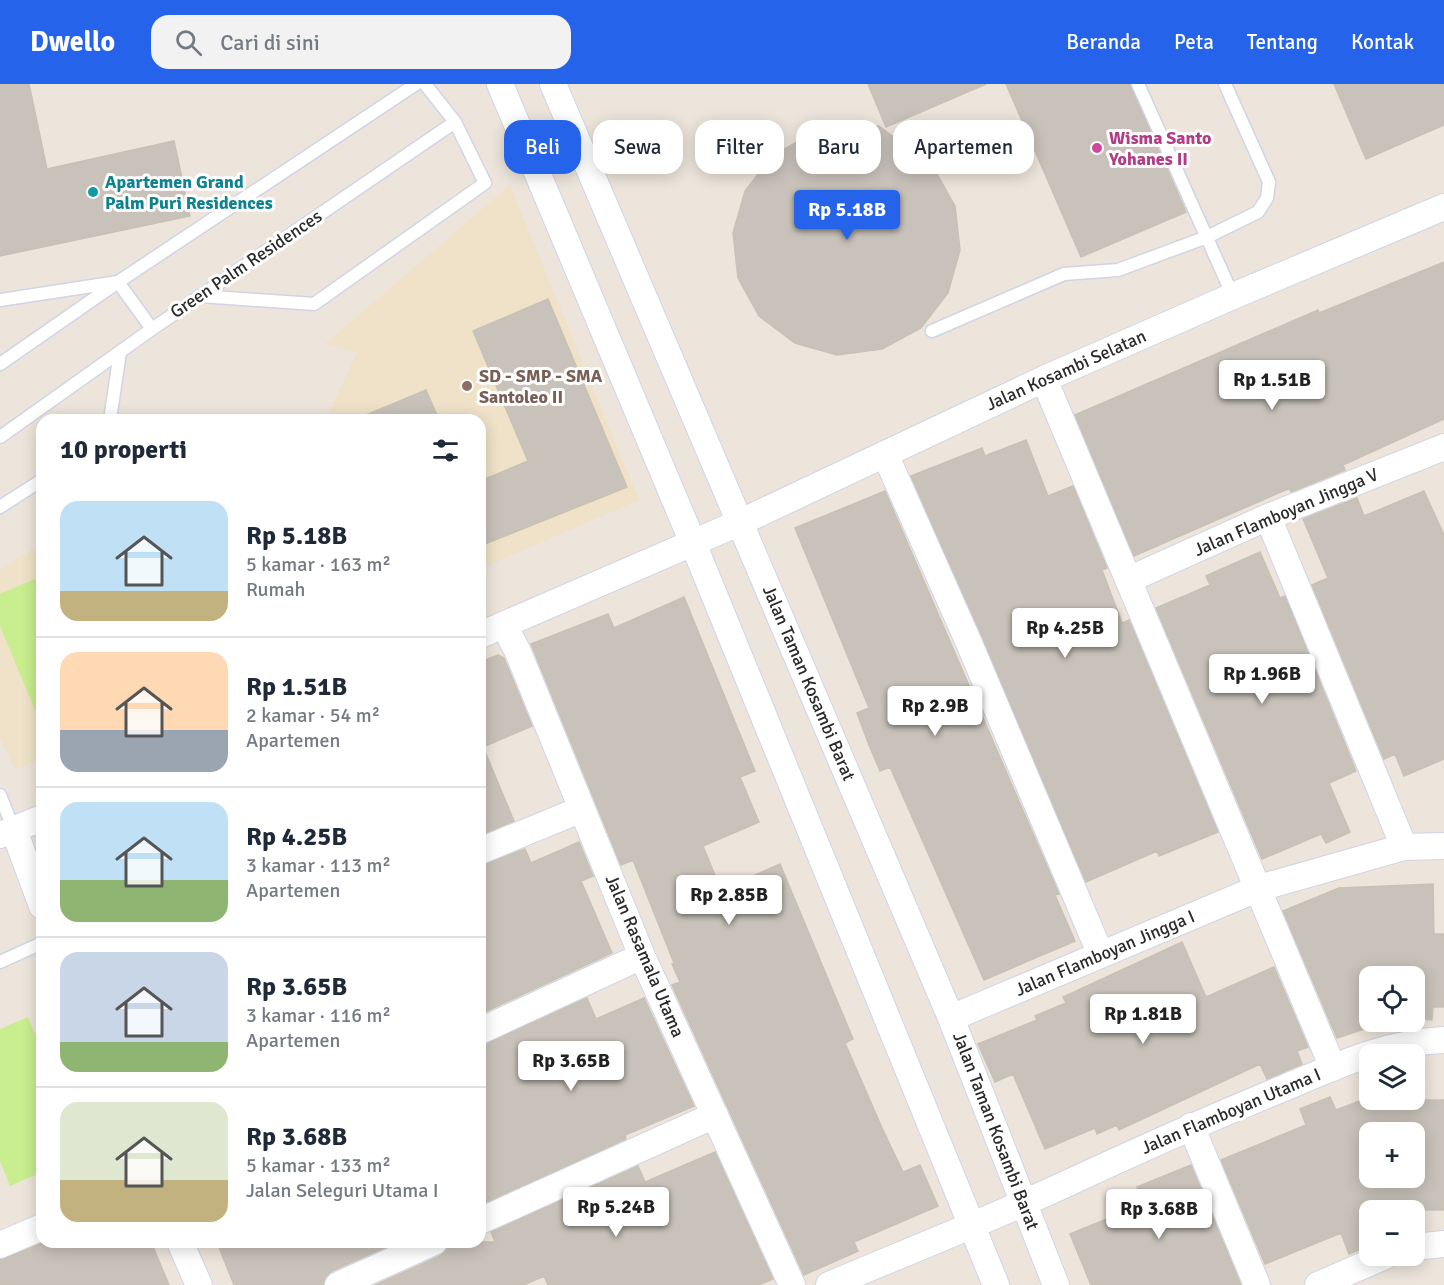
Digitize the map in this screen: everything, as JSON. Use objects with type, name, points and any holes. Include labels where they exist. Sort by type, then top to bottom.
[{"type":"street","points":[[500,84],[696,541],[977,1223],[996,1285]]},
{"type":"street","name":"Jalan Taman Kosambi Barat","points":[[553,84],[951,1017],[1020,1205],[1056,1285]]},
{"type":"street","name":"Jalan Kosambi Selatan","points":[[486,632],[696,541],[742,528],[885,454],[1044,379],[1444,207]]},
{"type":"street","points":[[1044,379],[1333,1068]]},
{"type":"street","name":"Jalan Flamboyan Jingga V","points":[[1128,580],[1268,517],[1443,449]]},
{"type":"street","points":[[885,454],[969,643],[1100,953]]},
{"type":"street","points":[[1268,517],[1404,847]]},
{"type":"street","name":"Jalan Rasamala Utama","points":[[504,625],[518,652],[642,956],[792,1285]]},
{"type":"street","points":[[486,849],[582,809]]},
{"type":"street","points":[[36,821],[7,833],[36,893]]},
{"type":"street","name":"Jalan Flamboyan Jingga I","points":[[951,1017],[1259,888],[1404,847],[1444,846]]},
{"type":"street","points":[[486,1028],[642,956]]},
{"type":"street","name":"Jalan Flamboyan Utama I","points":[[1020,1205],[1191,1126],[1333,1068],[1387,1047],[1444,1040]]},
{"type":"street","points":[[486,1218],[715,1116]]},
{"type":"street","points":[[1191,1126],[1257,1285]]},
{"type":"street","points":[[829,1285],[1020,1205]]},
{"type":"street","points":[[0,1245],[36,1230]]},
{"type":"street","points":[[1425,1246],[1444,1244]]},
{"type":"street","points":[[183,1248],[199,1285]]},
{"type":"street","points":[[338,1285],[421,1248]]},
{"type":"street","points":[[1318,1285],[1362,1266]]},
{"type":"lane","points":[[0,364],[118,282],[416,84]]},
{"type":"lane","points":[[200,296],[308,305],[321,300],[485,183],[455,122],[425,84]]},
{"type":"lane","points":[[1138,84],[1233,296]]},
{"type":"lane","points":[[932,331],[1064,274],[1118,270],[1207,237],[1258,212],[1267,198],[1269,182],[1225,84]]},
{"type":"lane","name":"Green Palm Residences","points":[[0,437],[152,329],[455,122]]},
{"type":"lane","points":[[0,300],[118,282]]},
{"type":"lane","points":[[118,282],[152,329]]},
{"type":"lane","points":[[111,414],[120,352]]},
{"type":"lane","points":[[0,507],[36,484]]},
{"type":"lane","points":[[0,795],[7,833]]},
{"type":"lane","points":[[0,962],[36,946]]},
{"type":"shaded area","name":"SD - SMP - SMA Santoleo II","points":[[510,185],[639,500],[486,566],[486,414],[329,414],[357,352],[325,344]]},
{"type":"shaded area","points":[[36,547],[36,761],[15,770],[0,738],[0,570]]},
{"type":"green space","points":[[36,579],[36,712],[0,626],[0,594]]},
{"type":"green space","points":[[28,1017],[36,1036],[36,1175],[10,1186],[0,1161],[0,1029]]},
{"type":"building","name":"Apartemen Grand Palm Puri Residences","points":[[0,84],[29,84],[47,169],[174,141],[190,216],[0,256]]},
{"type":"building","points":[[868,84],[986,84],[902,120],[893,120],[893,124],[886,127]]},
{"type":"building","name":"Wisma Santo Yohanes II","points":[[1006,84],[1130,84],[1186,212],[1081,257],[1034,149],[1034,120],[1022,120]]},
{"type":"building","points":[[1334,84],[1444,84],[1444,125],[1366,159]]},
{"type":"building","points":[[881,128],[893,137],[893,174],[937,174],[955,206],[960,250],[948,293],[921,328],[882,349],[837,355],[795,343],[759,316],[738,278],[733,233],[745,191],[758,174],[784,174],[784,149],[796,142],[796,174],[881,174]]},
{"type":"building","points":[[1444,262],[1444,419],[1343,465],[1345,470],[1291,492],[1290,488],[1134,556],[1075,415],[1318,310],[1319,313]]},
{"type":"building","points":[[548,299],[627,487],[486,544],[486,478],[528,461],[473,331]]},
{"type":"building","points":[[426,390],[436,414],[368,414]]},
{"type":"building","points":[[1026,440],[1048,496],[1073,486],[1107,568],[1102,570],[1122,623],[1129,620],[1218,832],[1159,856],[1157,851],[1086,882],[911,476],[982,448],[985,456]]},
{"type":"building","points":[[885,491],[1059,894],[1055,895],[1075,941],[984,980],[890,767],[880,771],[869,745],[857,713],[869,708],[795,528]]},
{"type":"building","points":[[1424,491],[1444,535],[1444,759],[1404,776],[1395,754],[1384,759],[1312,585],[1328,578],[1303,519],[1357,498],[1364,516]]},
{"type":"building","points":[[1260,552],[1280,598],[1285,596],[1356,771],[1329,783],[1350,832],[1326,843],[1321,834],[1262,859],[1156,608],[1210,585],[1206,576]]},
{"type":"building","points":[[684,597],[755,771],[740,777],[759,822],[703,846],[721,890],[780,864],[853,1039],[845,1043],[882,1128],[903,1172],[920,1165],[938,1206],[854,1242],[858,1251],[804,1275],[672,985],[680,982],[633,860],[621,865],[531,644],[608,614],[614,628]]},
{"type":"building","points":[[498,655],[504,658],[532,726],[486,746],[486,660]]},
{"type":"building","points":[[486,754],[514,821],[486,833]]},
{"type":"building","points":[[579,842],[593,876],[581,881],[612,953],[486,1011],[486,864],[525,849],[531,863]]},
{"type":"building","points":[[1433,884],[1434,934],[1444,934],[1444,1007],[1433,1007],[1432,1020],[1425,1019],[1425,966],[1359,966],[1359,1031],[1337,1038],[1283,911],[1339,888]]},
{"type":"building","points":[[1182,942],[1206,997],[1274,967],[1308,1047],[1297,1051],[1302,1064],[1267,1079],[1260,1064],[1119,1130],[1117,1125],[1097,1134],[1095,1128],[1045,1149],[1013,1074],[995,1082],[978,1044],[1037,1020],[1035,1016],[1066,1003],[1063,997]]},
{"type":"building","points":[[587,998],[596,1019],[644,998],[694,1106],[625,1135],[626,1139],[486,1202],[486,1043]]},
{"type":"building","points":[[1330,1097],[1336,1110],[1359,1101],[1359,1110],[1425,1110],[1425,1100],[1444,1100],[1444,1210],[1425,1210],[1425,1200],[1359,1200],[1359,1250],[1349,1254],[1341,1233],[1265,1264],[1221,1160],[1306,1125],[1300,1109]]},
{"type":"building","points":[[715,1152],[773,1279],[758,1285],[548,1285],[544,1276],[524,1285],[375,1285],[440,1256],[447,1248],[486,1248],[486,1242],[495,1242],[491,1232],[638,1166],[645,1182]]},
{"type":"building","points":[[1191,1165],[1241,1285],[1091,1285],[1070,1234],[1144,1204],[1137,1187]]},
{"type":"building","points":[[36,1246],[36,1248],[154,1248],[169,1285],[0,1285],[0,1260]]},
{"type":"building","points":[[219,1248],[384,1248],[332,1271],[326,1277],[323,1285],[234,1285]]},
{"type":"place","name":"Wisma Santo Yohanes II","points":[[1097,148]]},
{"type":"place","name":"Apartemen Grand Palm Puri Residences","points":[[93,192]]},
{"type":"place","name":"SD - SMP - SMA Santoleo II","points":[[467,386]]}]
